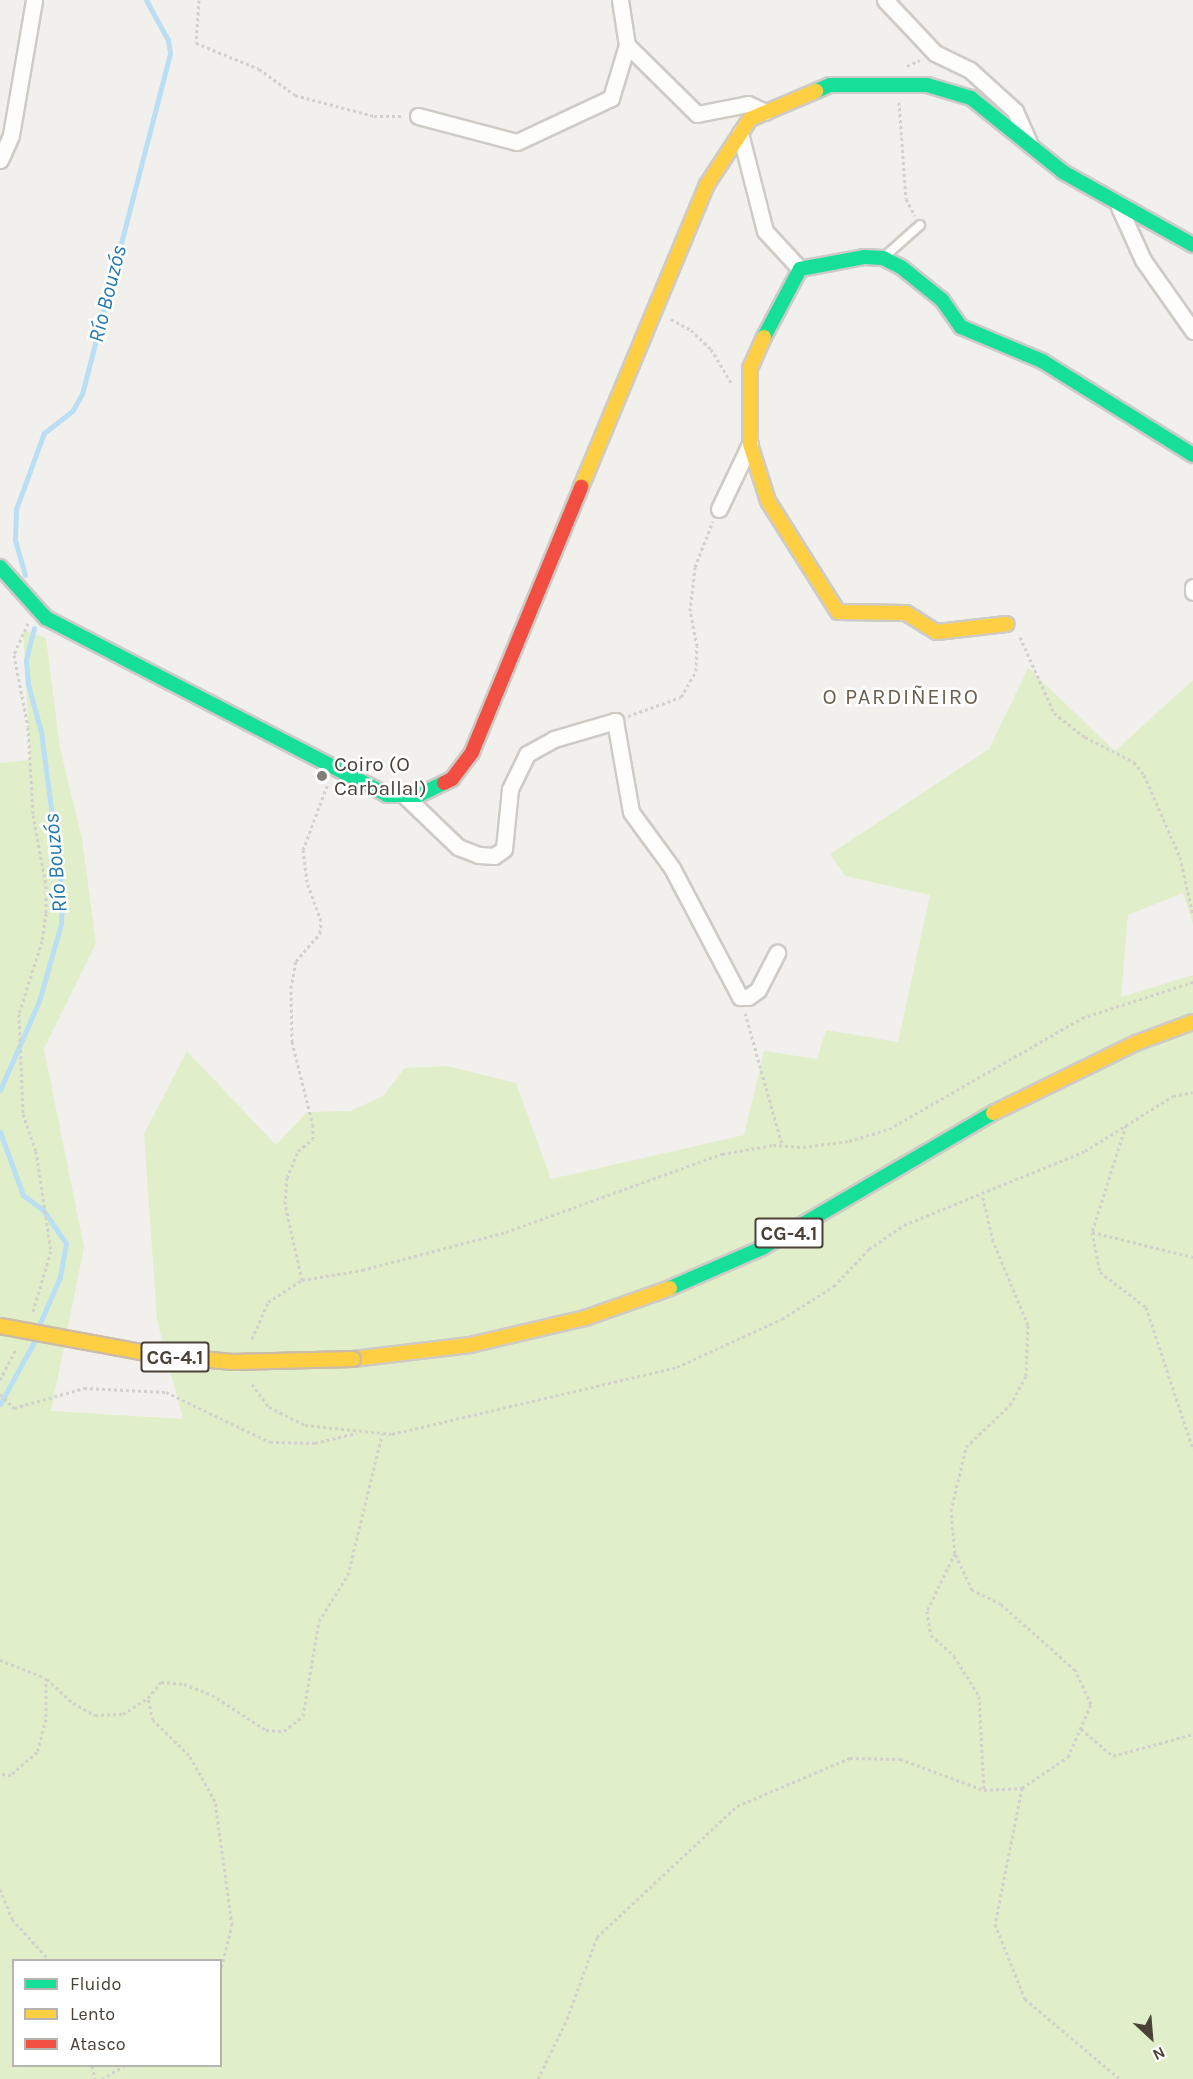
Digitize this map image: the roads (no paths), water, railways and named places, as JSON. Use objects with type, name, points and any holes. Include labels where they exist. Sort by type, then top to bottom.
[{"type":"main road","points":[[0,567],[39,610],[334,768],[387,795],[406,798],[445,784],[463,767],[472,752],[706,186],[750,118],[830,84],[927,85],[971,98],[1029,142],[1063,172],[1119,207],[1193,245]]},
{"type":"main road","points":[[1007,624],[936,632],[906,613],[838,612],[768,501],[750,444],[750,368],[775,311],[800,269],[838,259],[883,258],[901,267],[942,300],[961,327],[1042,361],[1193,455]]},
{"type":"main road","name":"CG-4.1","points":[[0,1326],[156,1355],[233,1362],[353,1359],[470,1345],[585,1318],[676,1286],[762,1248],[995,1112],[1136,1043],[1193,1022]]},
{"type":"street","points":[[0,160],[11,135],[34,0]]},
{"type":"street","points":[[418,116],[517,142],[611,98],[627,45],[620,0]]},
{"type":"street","points":[[885,0],[935,53],[970,70],[1015,111],[1029,142]]},
{"type":"street","points":[[627,45],[697,114],[748,104],[765,112]]},
{"type":"street","points":[[740,133],[765,231],[800,269]]},
{"type":"street","points":[[1119,207],[1143,260],[1193,331]]},
{"type":"street","points":[[718,508],[750,444]]},
{"type":"street","points":[[1193,587],[1193,592]]},
{"type":"street","points":[[406,798],[458,847],[494,856],[504,849],[510,789],[527,754],[554,739],[615,721],[631,812],[672,868],[740,997],[748,997],[758,990],[777,953]]},
{"type":"lane","points":[[883,258],[920,225]]},
{"type":"waterway","name":"Río Bouzós","points":[[25,575],[15,540],[16,509],[44,433],[73,410],[82,394],[170,53],[168,40],[146,0]]},
{"type":"waterway","name":"Río Bouzós","points":[[0,1090],[39,1001],[61,924],[62,893],[41,732],[28,684],[26,660],[34,628]]},
{"type":"waterway","name":"Río Bouzós","points":[[0,1132],[23,1195],[43,1210],[66,1243],[60,1277],[39,1325]]},
{"type":"waterway","name":"Río Bouzós","points":[[0,1404],[34,1342]]},
{"type":"place","name":"Coiro (O Carballal)","points":[[322,776]]},
{"type":"district","name":"O PARDIÑEIRO","points":[[901,698]]}]
